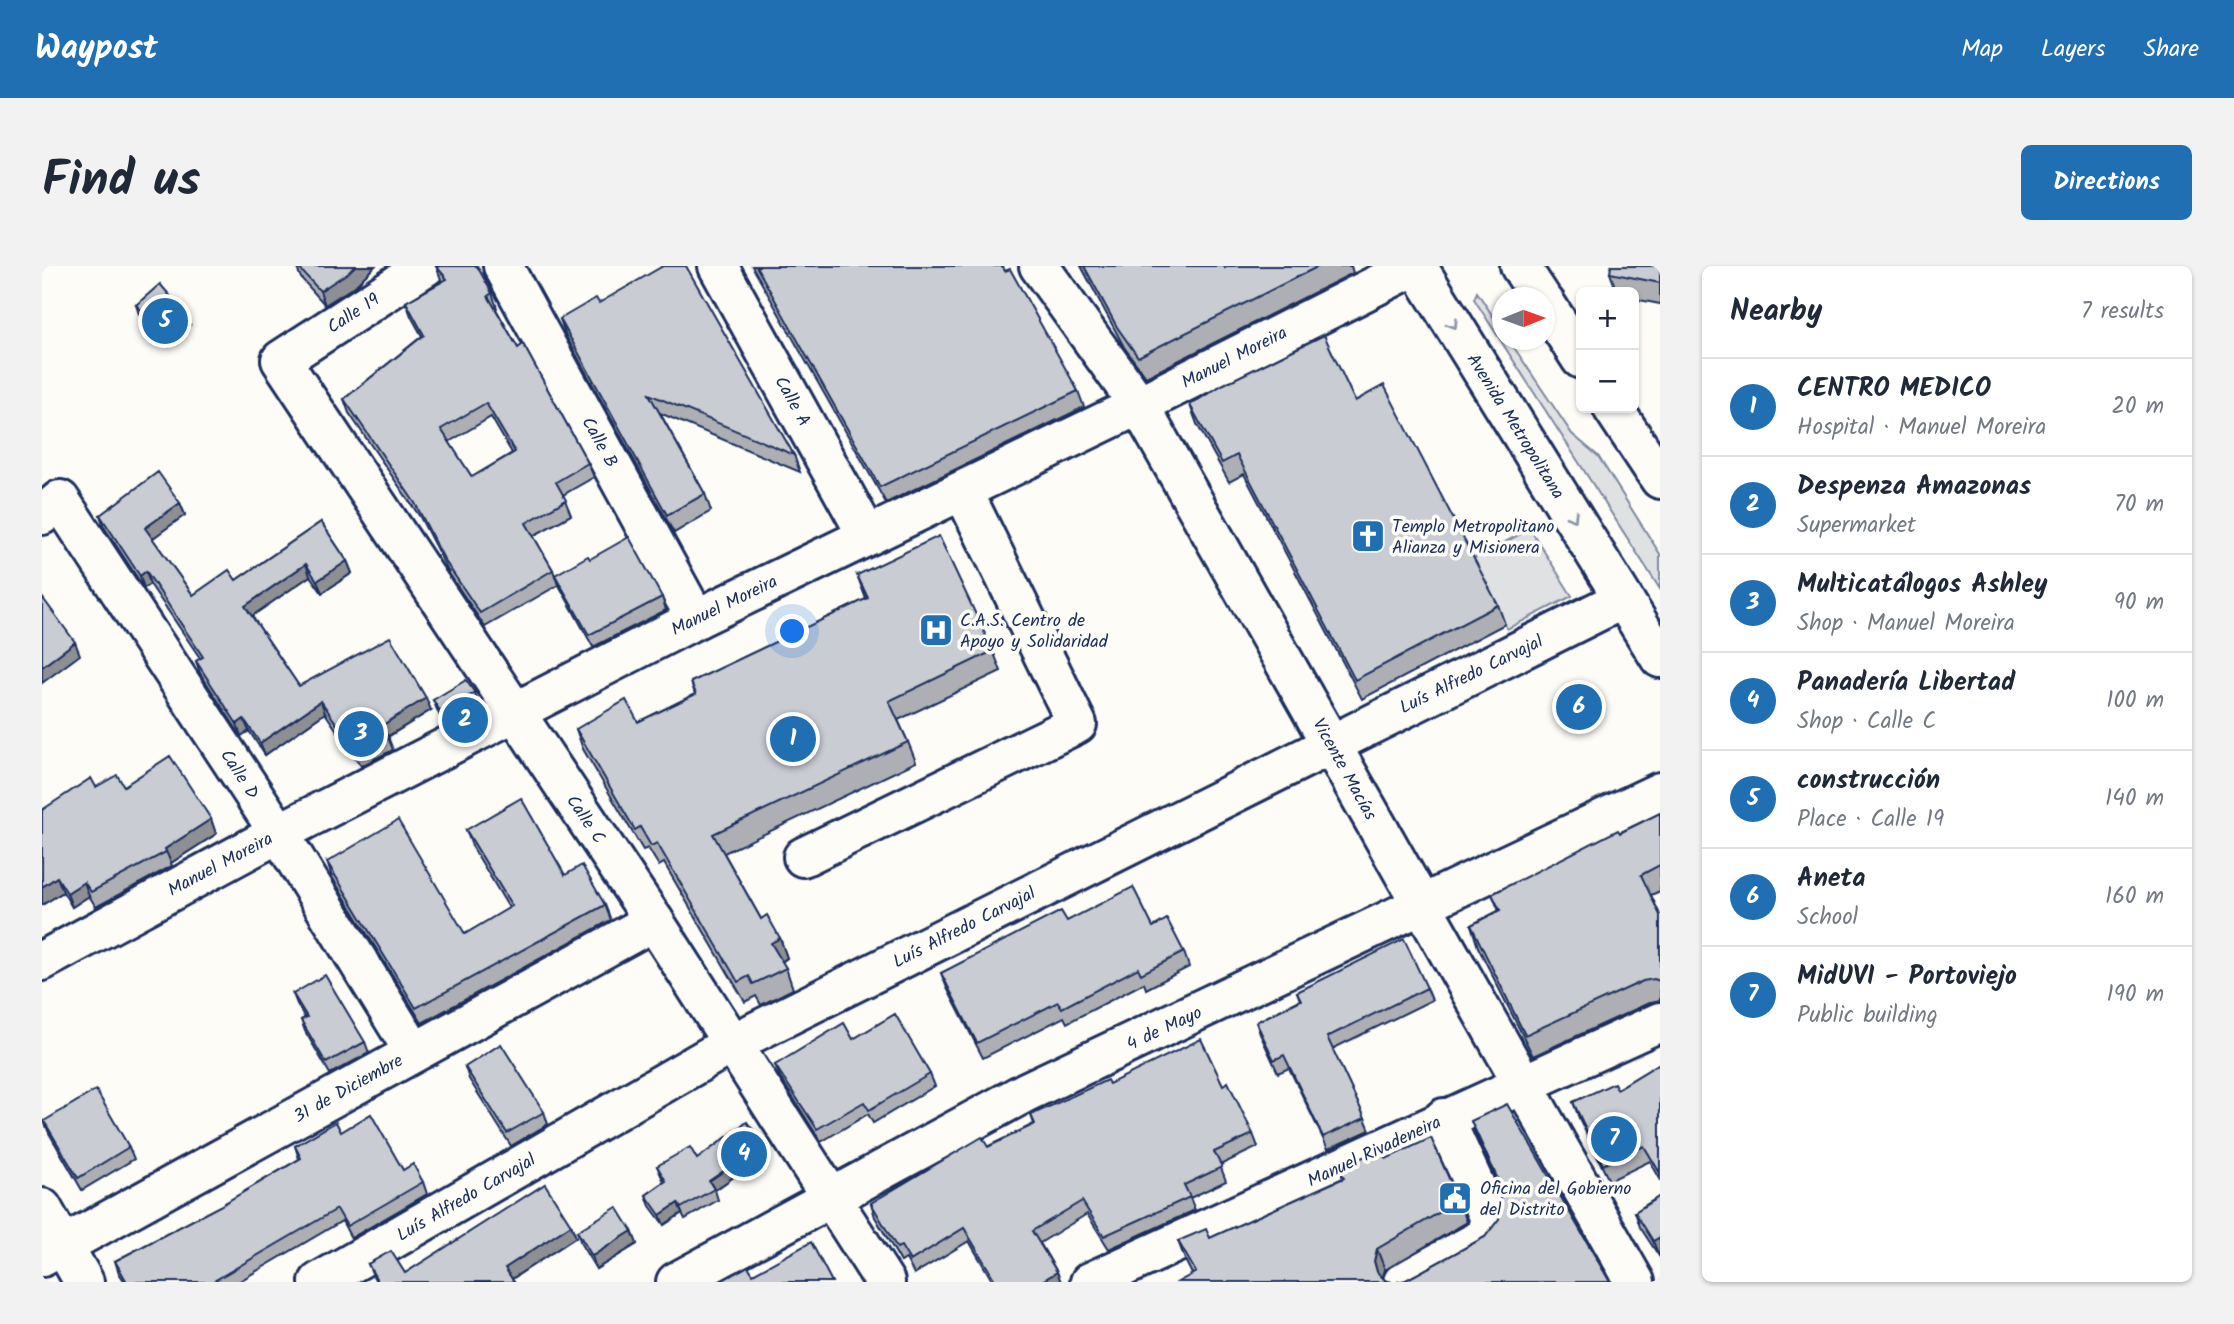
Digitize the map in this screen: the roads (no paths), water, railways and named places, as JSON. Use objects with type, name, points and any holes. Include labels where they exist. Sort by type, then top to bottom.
[{"type":"main road","name":"Calle 19","points":[[281,360],[426,266]]},
{"type":"main road","name":"Calle B","points":[[503,266],[696,619]]},
{"type":"main road","name":"Calle A","points":[[719,266],[867,535]]},
{"type":"main road","name":"Vicente Macías","points":[[1039,266],[1139,405],[1635,1282]]},
{"type":"main road","name":"Manuel Moreira","points":[[42,961],[279,833],[514,711],[867,535],[1139,405],[1416,266]]},
{"type":"main road","name":"Avenida Metropolitana","points":[[1416,266],[1660,658]]},
{"type":"main road","points":[[1520,266],[1534,287]]},
{"type":"main road","points":[[1555,319],[1576,351]]},
{"type":"main road","name":"Calle C","points":[[281,360],[654,920],[833,1196],[885,1282]]},
{"type":"main road","points":[[1617,413],[1657,470]]},
{"type":"main road","points":[[803,857],[1077,724],[963,491]]},
{"type":"main road","name":"Calle D","points":[[51,508],[279,833],[414,1052]]},
{"type":"main road","name":"Luís Alfredo Carvajal","points":[[319,1282],[733,1043],[1623,599]]},
{"type":"main road","name":"4 de Mayo","points":[[676,1282],[1026,1092],[1660,792]]},
{"type":"main road","name":"31 de Diciembre","points":[[52,1251],[654,920]]},
{"type":"main road","name":"Manuel Rivadeneira","points":[[1090,1282],[1444,1118],[1660,1022]]},
{"type":"main road","points":[[1403,1282],[1482,1239],[1488,1229],[1489,1216],[1444,1118]]},
{"type":"main road","points":[[42,1208],[52,1251],[84,1282]]},
{"type":"place","name":"construcción","points":[[165,321]]},
{"type":"place","name":"Templo Metropolitano Alianza y Misionera","points":[[1368,536]]},
{"type":"place","name":"C.A.S. Centro de Apoyo y Solidaridad","points":[[936,630]]},
{"type":"place","name":"Aneta","points":[[1579,707]]},
{"type":"place","name":"Despenza Amazonas","points":[[465,720]]},
{"type":"place","name":"Multicatálogos Ashley","points":[[361,734]]},
{"type":"place","name":"CENTRO MEDICO","points":[[793,739]]},
{"type":"place","name":"MidUVI - Portoviejo","points":[[1614,1139]]},
{"type":"place","name":"Panadería Libertad","points":[[744,1154]]},
{"type":"place","name":"Oficina del Gobierno del Distrito","points":[[1455,1198]]}]
